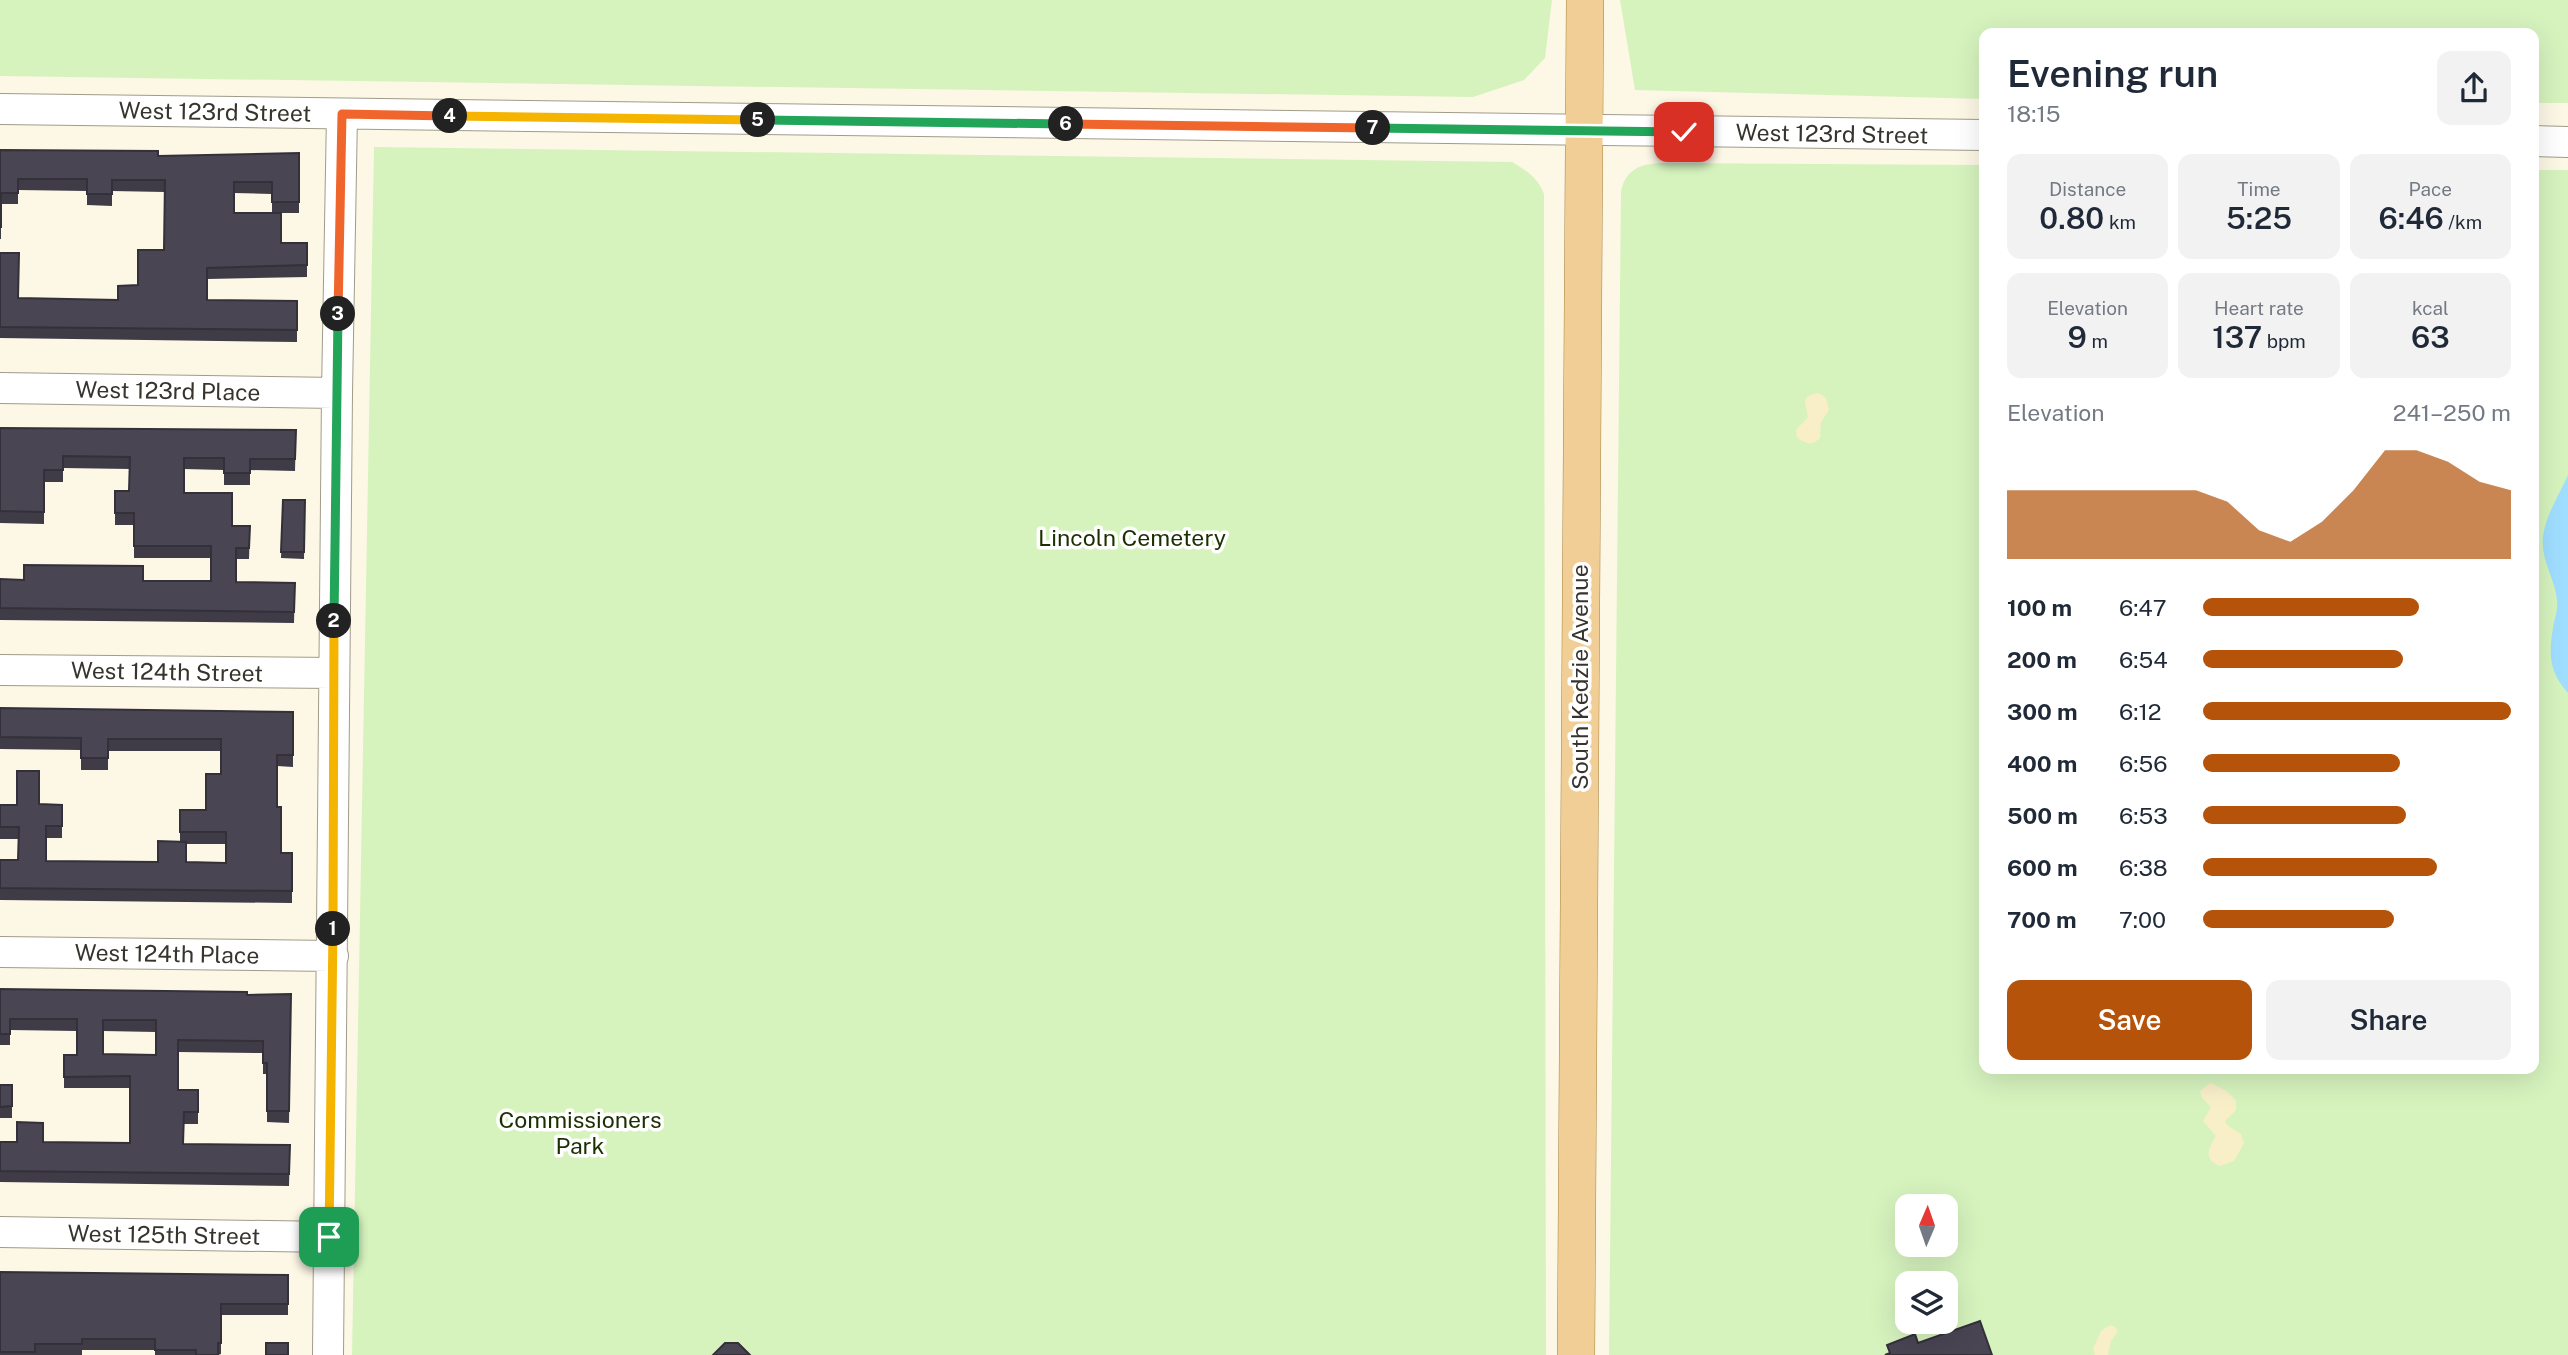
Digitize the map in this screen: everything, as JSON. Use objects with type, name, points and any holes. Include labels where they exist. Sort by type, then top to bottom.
[{"type":"main road","name":"South Kedzie Avenue","points":[[1576,1355],[1585,0]]},
{"type":"street","name":"West 123rd Street","points":[[0,109],[1979,135]]},
{"type":"street","points":[[328,1355],[342,114]]},
{"type":"street","points":[[2539,141],[2568,142]]},
{"type":"street","name":"West 123rd Place","points":[[0,388],[337,393]]},
{"type":"street","name":"West 124th Street","points":[[0,670],[334,673]]},
{"type":"street","name":"West 124th Place","points":[[0,952],[333,956]]},
{"type":"street","name":"West 125th Street","points":[[0,1232],[329,1237]]},
{"type":"green space","points":[[0,0],[1552,0],[1545,58],[1524,80],[1473,97],[0,76]]},
{"type":"green space","points":[[1620,0],[2568,0],[2568,103],[2539,103],[2539,28],[1979,28],[1979,99],[1635,90]]},
{"type":"green space","name":"Lincoln Cemetery","points":[[374,147],[1512,162],[1535,179],[1544,194],[1546,1355],[352,1355]]},
{"type":"green space","points":[[1660,163],[1979,165],[1979,1074],[2539,1074],[2539,170],[2568,170],[2568,1355],[1609,1355],[1621,192],[1626,178],[1634,170]]},
{"type":"sand","points":[[1819,393],[1826,398],[1829,410],[1821,422],[1820,438],[1806,443],[1797,437],[1796,430],[1808,417],[1806,398]]},
{"type":"sand","points":[[2210,1083],[2225,1090],[2236,1100],[2236,1110],[2225,1121],[2241,1134],[2244,1143],[2234,1161],[2220,1166],[2209,1157],[2216,1136],[2203,1121],[2211,1107],[2202,1098],[2200,1091]]},
{"type":"sand","points":[[2110,1325],[2118,1331],[2111,1341],[2108,1355],[2095,1355],[2093,1349],[2101,1331]]},
{"type":"water","points":[[2568,475],[2568,693],[2556,676],[2551,659],[2557,603],[2546,561],[2543,536],[2553,505]]},
{"type":"building","points":[[0,150],[158,151],[158,156],[299,153],[299,202],[272,202],[272,182],[234,182],[234,213],[281,213],[281,243],[307,243],[307,265],[207,268],[207,300],[297,301],[297,330],[0,327],[0,253],[19,253],[18,298],[118,300],[118,286],[138,285],[138,250],[164,250],[165,180],[112,180],[112,194],[87,194],[87,179],[18,179],[18,193],[1,193],[0,227]]},
{"type":"building","points":[[0,428],[296,430],[295,459],[250,459],[250,473],[224,473],[224,458],[184,458],[184,493],[232,493],[232,526],[250,526],[249,548],[236,548],[236,582],[295,583],[294,612],[0,608],[0,579],[24,580],[24,565],[143,566],[143,581],[211,581],[211,546],[134,546],[134,513],[115,513],[115,491],[129,491],[130,457],[63,456],[63,470],[44,470],[44,512],[0,511]]},
{"type":"building","points":[[283,500],[305,500],[304,552],[281,552]]},
{"type":"building","points":[[0,708],[293,712],[293,755],[277,755],[277,807],[281,807],[281,853],[292,853],[292,891],[0,888],[0,860],[18,860],[19,827],[0,827],[0,805],[17,805],[17,771],[39,771],[39,804],[62,805],[62,826],[46,826],[46,861],[158,862],[158,841],[186,842],[186,862],[226,863],[226,832],[180,832],[180,810],[206,810],[206,774],[221,774],[221,739],[108,739],[108,758],[81,758],[81,738],[0,737]]},
{"type":"building","points":[[0,989],[291,994],[289,1111],[267,1111],[267,1063],[263,1063],[263,1041],[178,1040],[178,1090],[198,1090],[198,1112],[184,1112],[183,1144],[290,1145],[289,1174],[0,1171],[0,1142],[17,1142],[17,1122],[43,1123],[43,1142],[130,1143],[130,1076],[64,1077],[64,1055],[77,1055],[77,1019],[10,1019],[10,1034],[0,1034]],"holes":[[[103,1020],[156,1020],[156,1055],[103,1054]]]},
{"type":"building","points":[[0,1085],[12,1085],[12,1106],[0,1107]]},
{"type":"building","points":[[0,1272],[288,1275],[288,1304],[221,1304],[221,1343],[218,1343],[218,1355],[196,1355],[196,1350],[155,1350],[155,1339],[82,1339],[82,1344],[35,1344],[35,1352],[0,1352]]},
{"type":"building","points":[[1980,1321],[1992,1355],[1885,1355],[1890,1353],[1887,1345],[1915,1334],[1918,1343],[1943,1334],[1958,1334],[1958,1329]]},
{"type":"building","points":[[266,1343],[288,1343],[288,1355],[266,1355]]},
{"type":"building","points":[[725,1343],[738,1343],[750,1355],[713,1355]]},
{"type":"route","points":[[329,1237],[342,114],[1684,132]]},
{"type":"park label","name":"Commissioners Park","points":[[580,1133]]}]
